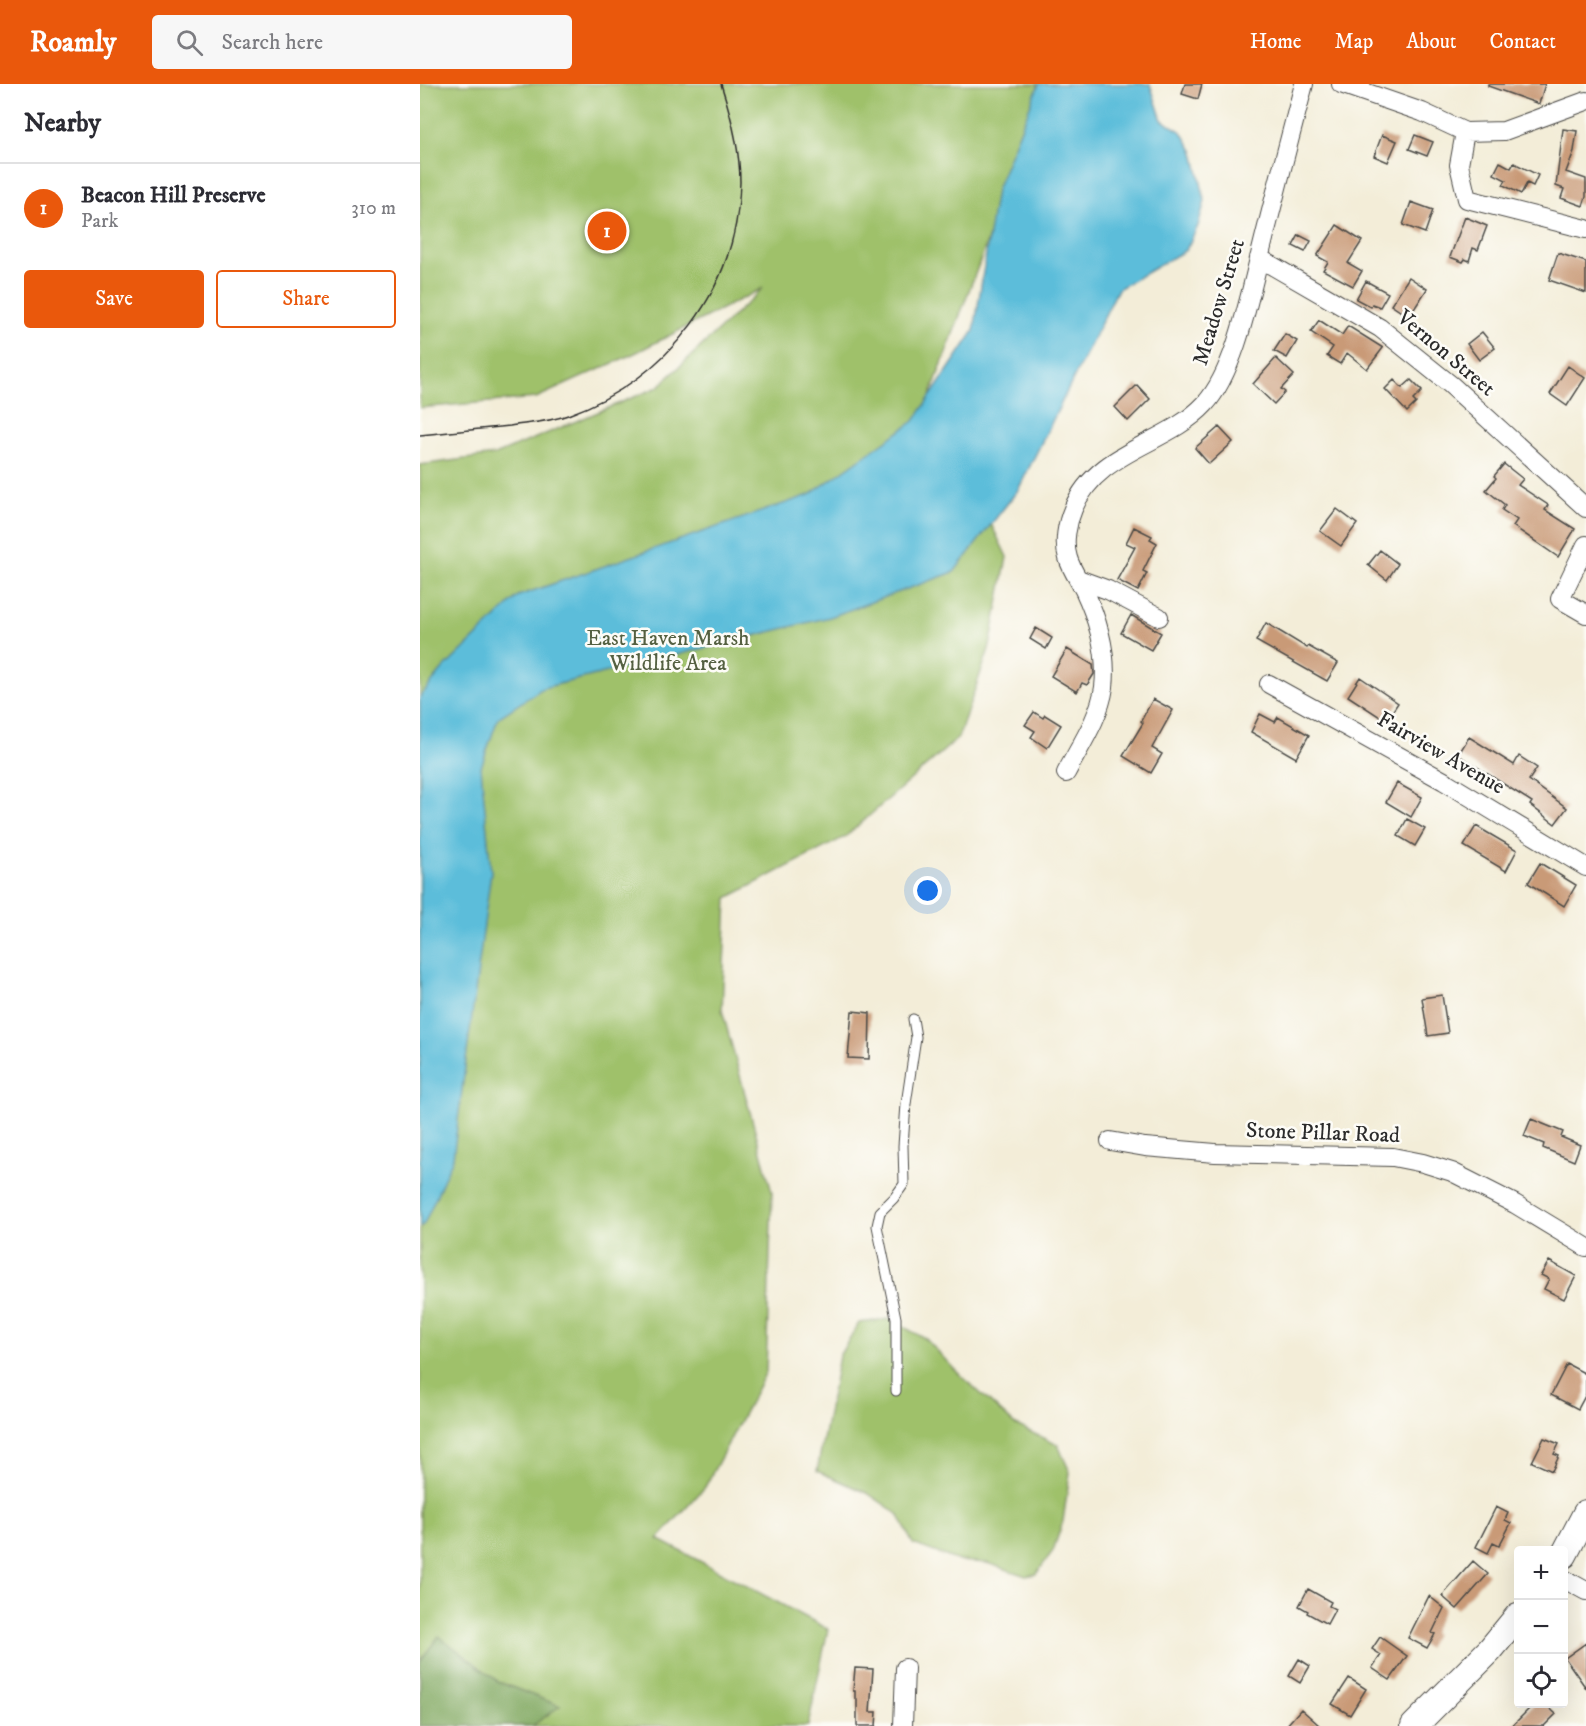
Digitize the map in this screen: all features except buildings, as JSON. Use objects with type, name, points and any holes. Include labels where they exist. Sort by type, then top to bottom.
[{"type":"main road","points":[[1568,1546],[1586,1513]]},
{"type":"main road","points":[[1414,1726],[1490,1650],[1514,1621]]},
{"type":"street","name":"Meadow Street","points":[[1066,773],[1099,708],[1104,687],[1105,658],[1100,633],[1067,557],[1067,526],[1081,491],[1095,475],[1189,417],[1205,404],[1216,389],[1234,346],[1304,84]]},
{"type":"street","points":[[1341,84],[1422,112],[1465,132],[1504,131],[1586,101]]},
{"type":"street","points":[[1465,132],[1459,165],[1467,199],[1586,229]]},
{"type":"street","name":"Vernon Street","points":[[1259,258],[1380,328],[1451,385],[1586,508]]},
{"type":"street","points":[[1586,545],[1560,599],[1586,614]]},
{"type":"street","points":[[1078,579],[1108,590],[1159,617]]},
{"type":"street","name":"Fairview Avenue","points":[[1269,684],[1444,781],[1586,867]]},
{"type":"street","name":"Stone Pillar Road","points":[[1110,1141],[1145,1147],[1215,1153],[1393,1157],[1423,1163],[1452,1172],[1515,1204],[1586,1247]]},
{"type":"street","points":[[1568,1582],[1586,1591]]},
{"type":"street","points":[[903,1726],[905,1668]]},
{"type":"lane","points":[[896,1391],[896,1318],[877,1226],[880,1212],[904,1184],[903,1146],[906,1104],[916,1037],[913,1020]]},
{"type":"green space","name":"East Haven Marsh Wildlife Area","points":[[420,84],[1039,84],[990,234],[930,396],[1007,557],[990,646],[958,738],[845,837],[727,898],[722,1010],[772,1192],[766,1372],[705,1487],[658,1539],[828,1629],[808,1726],[420,1726],[420,465],[495,455],[658,387],[763,288],[635,353],[536,398],[420,408]]},
{"type":"green space","points":[[889,1319],[926,1339],[954,1369],[1014,1424],[1058,1445],[1070,1472],[1063,1521],[1053,1551],[1036,1574],[1026,1576],[987,1563],[959,1561],[913,1544],[898,1514],[867,1493],[817,1471],[839,1356],[859,1323]]},
{"type":"green space","points":[[439,1636],[499,1682],[560,1706],[532,1726],[420,1726],[420,1661]]},
{"type":"water","points":[[1039,84],[1150,84],[1162,120],[1182,132],[1194,152],[1205,201],[1198,226],[1186,250],[1118,289],[1018,490],[954,572],[830,617],[543,688],[498,718],[481,767],[491,872],[453,1158],[424,1224],[420,1227],[420,697],[443,669],[518,596],[809,495],[914,421],[974,331],[996,190]]},
{"type":"tram line","points":[[420,435],[510,426],[568,415],[604,399],[637,378],[666,354],[691,325],[711,293],[726,258],[736,221],[740,182],[737,145],[721,84]]},
{"type":"place","name":"Beacon Hill Preserve","points":[[607,231]]}]
